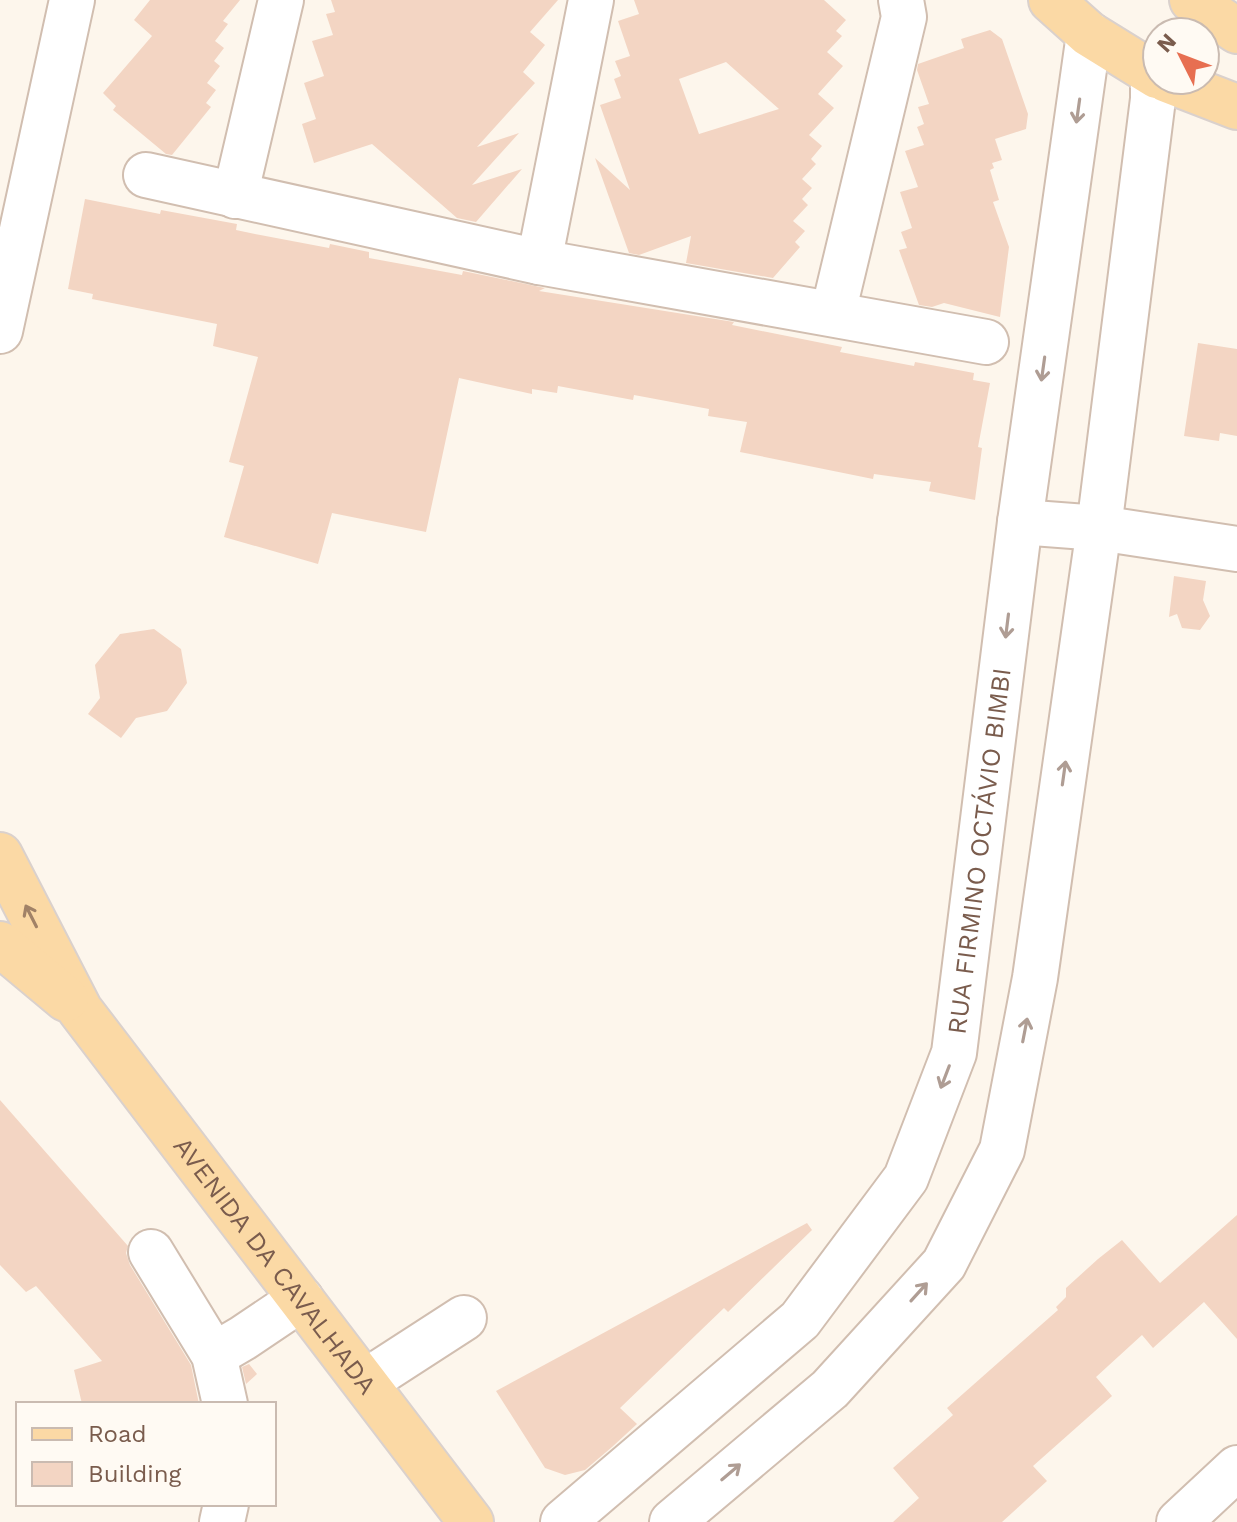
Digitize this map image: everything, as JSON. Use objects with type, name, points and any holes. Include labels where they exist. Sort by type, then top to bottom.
[{"type":"main road","points":[[1051,0],[1089,34],[1141,66]]},
{"type":"main road","points":[[1192,0],[1237,31]]},
{"type":"main road","points":[[1208,96],[1237,107]]},
{"type":"main road","name":"AVENIDA DA CAVALHADA","points":[[0,855],[80,1010],[467,1520]]},
{"type":"main road","name":"AVENIDA DA CAVALHADA","points":[[0,944],[80,1010]]},
{"type":"street","points":[[0,331],[72,0]]},
{"type":"street","points":[[235,196],[281,0]]},
{"type":"street","points":[[539,262],[591,0]]},
{"type":"street","points":[[833,313],[904,17],[901,0]]},
{"type":"street","name":"RUA FIRMINO OCTÁVIO BIMBI","points":[[563,1522],[800,1320],[906,1178],[954,1053],[1020,522],[1089,34]]},
{"type":"street","points":[[672,1522],[830,1389],[944,1264],[1002,1150],[1035,978],[1099,528],[1154,96]]},
{"type":"street","points":[[146,175],[539,262],[986,342]]},
{"type":"street","points":[[1020,522],[1099,528],[1237,549]]},
{"type":"street","points":[[151,1252],[182,1298],[214,1355],[225,1402]]},
{"type":"street","points":[[214,1355],[301,1299]]},
{"type":"street","points":[[365,1382],[464,1318]]},
{"type":"street","points":[[1179,1522],[1237,1468]]},
{"type":"building","points":[[150,0],[240,0],[223,21],[228,24],[215,41],[224,48],[214,61],[220,66],[207,83],[216,90],[206,103],[211,107],[172,155],[166,154],[113,110],[116,106],[103,93],[152,36],[134,20]]},
{"type":"building","points":[[331,0],[558,0],[530,32],[545,45],[523,72],[535,83],[477,147],[519,133],[472,185],[522,169],[476,222],[457,218],[372,144],[314,163],[302,124],[316,119],[304,83],[324,76],[312,41],[333,35],[326,14],[335,12]]},
{"type":"building","points":[[634,0],[824,0],[846,20],[836,31],[842,36],[827,52],[843,66],[818,94],[834,108],[809,135],[822,146],[811,159],[816,164],[802,179],[812,188],[802,199],[808,205],[793,221],[805,231],[795,242],[800,247],[773,278],[686,263],[691,236],[639,255],[629,253],[595,158],[630,190],[600,105],[621,98],[614,79],[621,76],[615,61],[630,56],[618,21],[639,14]],"holes":[[[726,62],[779,109],[699,134],[679,79]]]},
{"type":"building","points":[[990,30],[1002,39],[1028,114],[1026,129],[995,139],[1002,160],[992,163],[994,168],[990,170],[999,200],[993,202],[1009,247],[1000,317],[944,303],[932,307],[919,305],[899,250],[907,248],[901,232],[912,228],[900,192],[918,187],[905,151],[924,145],[917,127],[924,124],[918,107],[929,104],[917,70],[918,64],[964,48],[961,39]]},
{"type":"building","points":[[85,199],[160,214],[161,210],[237,224],[236,230],[329,248],[330,244],[369,252],[369,258],[462,275],[463,271],[545,288],[539,291],[734,322],[732,325],[842,347],[840,352],[974,373],[973,380],[990,383],[978,447],[982,448],[975,500],[929,491],[931,482],[874,474],[873,479],[740,452],[747,422],[708,416],[709,409],[634,395],[633,400],[558,386],[557,393],[532,389],[532,394],[459,378],[426,532],[332,513],[318,564],[224,537],[244,466],[229,462],[258,357],[213,346],[217,324],[92,299],[93,294],[68,289]]},
{"type":"building","points":[[1198,343],[1237,349],[1237,436],[1220,433],[1219,441],[1184,436]]},
{"type":"building","points":[[1174,576],[1206,581],[1203,600],[1210,616],[1200,630],[1182,628],[1177,614],[1169,617]]},
{"type":"building","points":[[154,629],[181,649],[187,683],[167,711],[136,718],[121,738],[88,714],[100,698],[95,665],[120,634]]},
{"type":"building","points":[[0,1100],[128,1246],[126,1253],[130,1265],[191,1365],[199,1402],[82,1402],[74,1370],[102,1361],[36,1286],[26,1292],[0,1265]]},
{"type":"building","points":[[1237,1215],[1237,1339],[1204,1302],[1153,1348],[1142,1335],[1096,1377],[1112,1396],[1033,1466],[1047,1481],[1002,1522],[893,1522],[919,1498],[893,1468],[953,1415],[947,1408],[1058,1310],[1056,1307],[1066,1297],[1066,1288],[1098,1259],[1122,1240],[1160,1283]]},
{"type":"building","points":[[807,1223],[812,1230],[728,1312],[724,1308],[620,1408],[637,1424],[585,1470],[565,1475],[545,1468],[496,1391]]},
{"type":"building","points":[[249,1364],[257,1374],[246,1384],[242,1367]]}]
